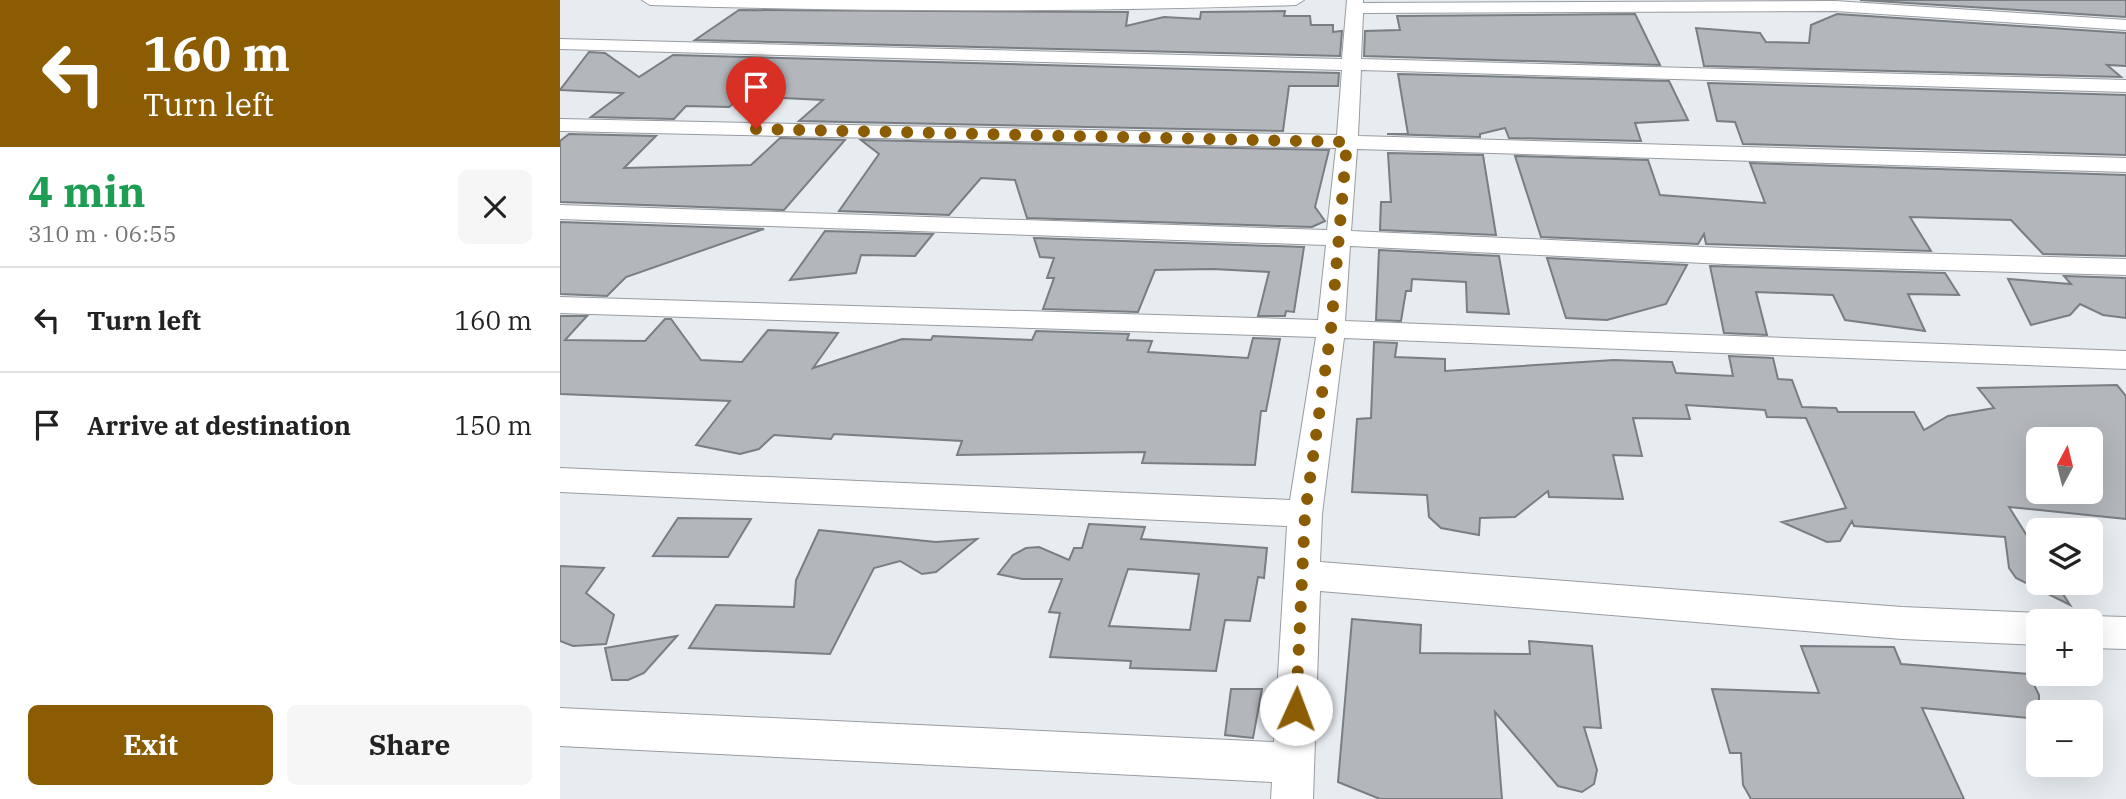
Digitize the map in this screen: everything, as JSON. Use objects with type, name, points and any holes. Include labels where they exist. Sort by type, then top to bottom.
[{"type":"street","points":[[650,0],[869,7],[1087,7],[1296,0]]},
{"type":"street","points":[[560,726],[1293,781],[1305,514],[1331,329],[1347,142],[1355,4],[1835,6],[2126,24]]},
{"type":"street","points":[[560,44],[854,55],[1630,70],[2126,86]]},
{"type":"street","points":[[560,125],[1347,142],[2126,165]]},
{"type":"street","points":[[560,212],[1338,238],[1725,256],[2126,267]]},
{"type":"street","points":[[560,305],[1331,329],[2126,360]]},
{"type":"street","points":[[560,480],[1305,514]]},
{"type":"street","points":[[1301,575],[1902,623],[2026,628]]},
{"type":"street","points":[[2103,632],[2126,633]]},
{"type":"building","points":[[1860,0],[2126,0],[2126,17]]},
{"type":"building","points":[[739,10],[1128,12],[1126,26],[1164,17],[1200,19],[1201,12],[1285,11],[1284,16],[1310,16],[1311,25],[1333,25],[1333,32],[1342,31],[1340,56],[695,40]]},
{"type":"building","points":[[1635,14],[1660,65],[1364,56],[1365,31],[1400,30],[1397,16]]},
{"type":"building","points":[[1837,14],[2126,33],[2126,66],[2107,65],[2121,77],[1704,66],[1696,28],[1760,33],[1766,42],[1809,43],[1811,25]]},
{"type":"building","points":[[589,52],[605,53],[639,77],[673,55],[1339,73],[1338,86],[1289,86],[1283,131],[799,121],[823,100],[743,96],[729,107],[686,106],[674,119],[591,117],[623,93],[560,90]]},
{"type":"building","points":[[1398,74],[1669,81],[1688,120],[1635,123],[1641,141],[1509,138],[1505,128],[1480,134],[1480,137],[1387,134],[1408,134]]},
{"type":"building","points":[[1708,83],[2126,95],[2126,155],[1743,144],[1735,122],[1717,121]]},
{"type":"building","points":[[569,134],[656,136],[624,168],[751,165],[780,138],[845,140],[784,210],[560,202],[560,141]]},
{"type":"building","points":[[861,140],[1329,150],[1315,207],[1325,221],[1312,227],[1027,218],[1015,180],[981,178],[949,215],[839,211],[879,154]]},
{"type":"building","points":[[1388,153],[1483,155],[1496,235],[1380,230],[1381,202],[1391,202]]},
{"type":"building","points":[[1515,156],[1648,160],[1660,195],[1765,203],[1750,163],[2126,175],[2126,256],[2043,254],[2011,220],[1910,217],[1931,251],[1706,244],[1704,234],[1698,244],[1541,237]]},
{"type":"building","points":[[560,222],[764,229],[626,277],[607,296],[560,294]]},
{"type":"building","points":[[825,231],[933,234],[915,256],[861,255],[856,273],[790,280]]},
{"type":"building","points":[[1034,238],[1304,247],[1294,312],[1286,311],[1285,316],[1258,316],[1269,272],[1213,269],[1155,270],[1138,312],[1043,309],[1054,278],[1047,278],[1054,258],[1040,257]]},
{"type":"building","points":[[1379,250],[1499,256],[1509,314],[1467,312],[1466,282],[1412,279],[1411,291],[1406,291],[1401,321],[1376,320]]},
{"type":"building","points":[[1547,258],[1687,265],[1666,304],[1607,320],[1566,318]]},
{"type":"building","points":[[1710,266],[1945,273],[1959,295],[1908,294],[1925,331],[1845,320],[1833,295],[1756,292],[1767,335],[1724,333]]},
{"type":"building","points":[[2064,276],[2126,278],[2126,318],[2103,315],[2080,304],[2070,315],[2031,325],[2008,279],[2071,284]]},
{"type":"building","points":[[560,316],[587,316],[565,340],[645,341],[665,319],[671,319],[701,360],[742,362],[768,330],[838,333],[813,368],[902,339],[931,340],[933,336],[1032,340],[1036,331],[1129,334],[1127,340],[1152,341],[1148,352],[1248,358],[1253,338],[1280,339],[1266,411],[1261,411],[1255,465],[1142,463],[1145,452],[957,455],[962,441],[834,434],[831,439],[774,435],[759,449],[740,454],[696,445],[730,401],[560,394]]},
{"type":"building","points":[[1374,342],[1397,343],[1395,357],[1445,359],[1445,371],[1614,360],[1672,362],[1676,373],[1733,376],[1729,356],[1773,358],[1778,379],[1792,380],[1802,407],[1836,408],[1838,412],[1914,412],[1924,430],[1948,416],[1994,408],[1978,388],[2117,385],[2126,396],[2126,519],[2009,507],[2026,534],[2026,583],[2016,578],[2009,568],[2005,537],[1854,526],[1852,521],[1840,541],[1827,542],[1782,522],[1846,508],[1806,418],[1767,417],[1765,410],[1686,405],[1690,419],[1633,418],[1642,456],[1613,455],[1623,499],[1549,497],[1548,491],[1515,517],[1480,518],[1479,535],[1441,528],[1429,517],[1427,495],[1352,492],[1357,419],[1371,418]]},
{"type":"building","points":[[678,518],[751,519],[728,557],[653,556]]},
{"type":"building","points":[[1089,524],[1145,527],[1141,539],[1267,548],[1264,578],[1258,577],[1250,621],[1225,620],[1216,671],[1130,668],[1131,661],[1050,657],[1060,613],[1049,612],[1062,579],[1022,579],[998,574],[1013,555],[1026,548],[1039,547],[1069,560],[1074,548],[1082,548]],"holes":[[[1128,569],[1199,574],[1190,630],[1109,626]]]},
{"type":"building","points":[[819,530],[936,542],[977,539],[936,572],[922,574],[900,561],[874,568],[830,654],[689,648],[716,605],[794,607],[796,580]]},
{"type":"building","points":[[560,566],[604,568],[586,593],[614,615],[606,644],[573,646],[560,641]]},
{"type":"building","points":[[2050,595],[2064,595],[2070,605]]},
{"type":"building","points":[[1352,619],[1421,625],[1420,653],[1530,654],[1529,641],[1592,646],[1601,728],[1584,727],[1597,770],[1594,784],[1582,792],[1558,786],[1495,712],[1502,799],[1380,799],[1338,782]]},
{"type":"building","points":[[677,636],[644,673],[628,680],[612,680],[605,648]]},
{"type":"building","points":[[1801,646],[1894,647],[1901,664],[2026,674],[2026,686],[2035,686],[2039,700],[2026,700],[2026,718],[1922,708],[1964,799],[1751,799],[1743,785],[1741,753],[1730,753],[1712,689],[1819,693]]},
{"type":"building","points":[[1231,689],[1262,689],[1253,738],[1225,735]]},
{"type":"route","points":[[756,129],[1347,142],[1331,329],[1305,514],[1296,709]]}]
